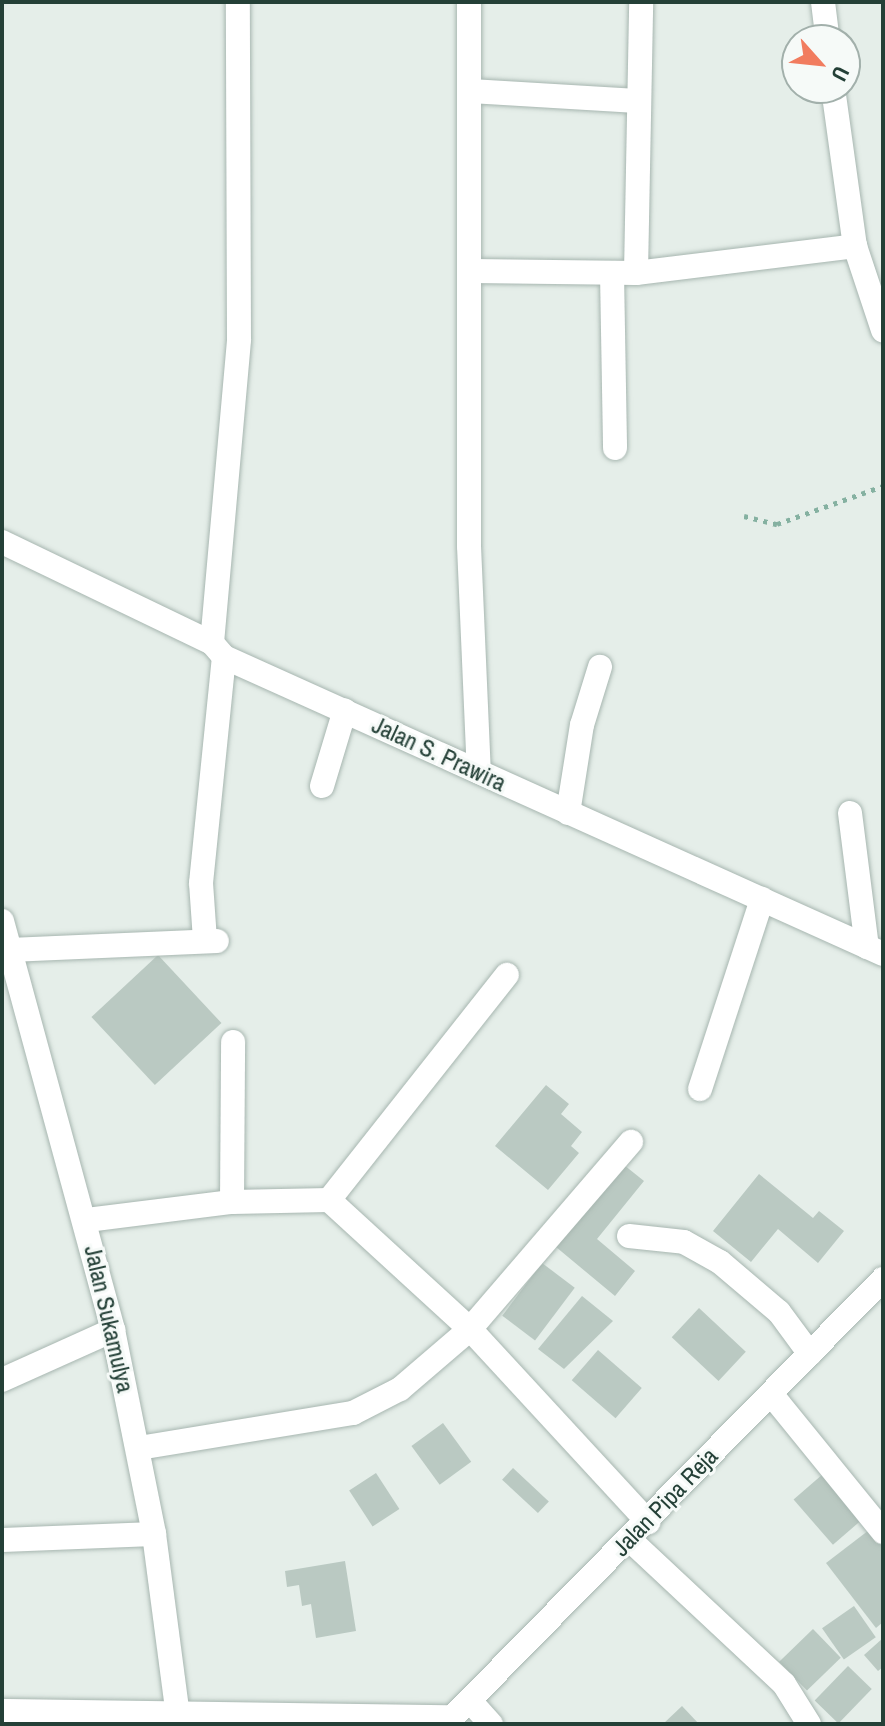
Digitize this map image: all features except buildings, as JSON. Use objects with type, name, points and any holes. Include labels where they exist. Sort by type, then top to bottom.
[{"type":"street","points":[[10,950],[211,940],[201,883],[239,339],[238,2]]},
{"type":"street","points":[[469,2],[472,271],[469,546],[479,772]]},
{"type":"street","points":[[615,448],[624,273],[638,101],[641,2]]},
{"type":"street","points":[[823,2],[826,24]]},
{"type":"street","points":[[470,91],[638,101]]},
{"type":"street","points":[[835,104],[855,246],[883,330]]},
{"type":"street","points":[[472,271],[624,273],[855,246]]},
{"type":"street","name":"Jalan S. Prawira","points":[[2,542],[345,710],[875,950]]},
{"type":"street","points":[[568,813],[582,725],[600,667]]},
{"type":"street","points":[[322,786],[345,710]]},
{"type":"street","points":[[850,813],[875,950]]},
{"type":"street","points":[[700,1089],[762,899]]},
{"type":"street","name":"Jalan Sukamulya","points":[[2,921],[87,1220],[113,1330],[154,1534],[179,1718]]},
{"type":"street","points":[[329,1200],[507,975]]},
{"type":"street","points":[[232,1202],[233,1042]]},
{"type":"street","points":[[139,1448],[353,1413],[400,1389],[470,1329],[631,1142]]},
{"type":"street","points":[[87,1220],[232,1202],[329,1200],[470,1329],[648,1522]]},
{"type":"street","points":[[629,1236],[684,1242],[720,1262],[779,1312],[810,1354]]},
{"type":"street","name":"Jalan Pipa Reja","points":[[457,1714],[883,1279]]},
{"type":"street","points":[[2,1380],[113,1330]]},
{"type":"street","points":[[771,1394],[883,1532]]},
{"type":"street","points":[[2,1540],[154,1534]]},
{"type":"street","points":[[629,1539],[784,1684],[809,1724]]},
{"type":"street","points":[[2,1711],[179,1718],[457,1714],[491,1724]]},
{"type":"path","points":[[744,516],[777,524],[883,486]]}]
